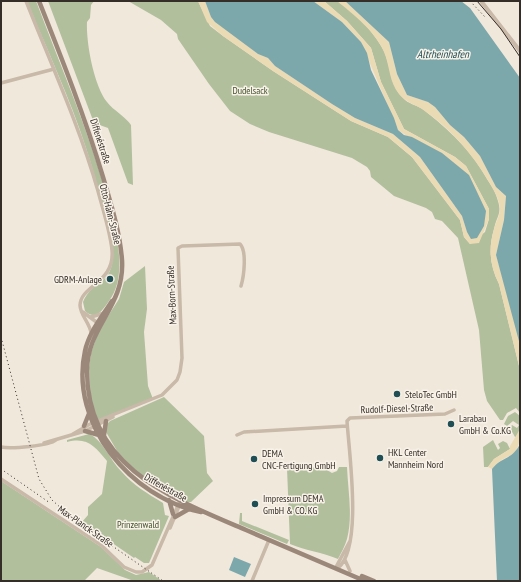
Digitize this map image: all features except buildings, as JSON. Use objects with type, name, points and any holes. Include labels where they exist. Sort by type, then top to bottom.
[{"type":"main road","name":"Diffenéstraße","points":[[39,1],[87,126],[108,194],[122,259],[121,281],[118,293],[111,309],[98,324],[90,347],[87,370],[89,393],[96,424]]},
{"type":"main road","name":"Diffenéstraße","points":[[118,293],[91,334],[85,351],[83,370],[85,394],[90,411],[112,454],[141,485],[169,500],[208,514],[365,581]]},
{"type":"main road","points":[[90,411],[85,429],[102,435],[106,422]]},
{"type":"main road","name":"Diffenéstraße","points":[[102,435],[136,474],[190,509],[208,514]]},
{"type":"main road","points":[[169,500],[174,516],[190,509]]},
{"type":"main road","name":"Diffenéstraße","points":[[337,568],[350,571],[372,581]]},
{"type":"street","name":"Otto-Hahn-Straße","points":[[26,1],[87,155],[112,250],[110,266],[107,274],[83,297],[80,305],[82,312],[89,319],[98,324]]},
{"type":"street","points":[[481,1],[520,51]]},
{"type":"street","points":[[1,83],[54,69]]},
{"type":"street","name":"Max-Born-Straße","points":[[96,424],[162,395],[180,374],[182,358],[178,248],[182,246],[240,244],[243,248],[244,276],[241,286]]},
{"type":"street","points":[[91,334],[89,319],[105,312]]},
{"type":"street","name":"Rudolf-Diesel-Straße","points":[[348,426],[347,421],[350,418],[445,414],[454,410]]},
{"type":"street","name":"Max-Born-Straße","points":[[96,424],[106,422],[119,413]]},
{"type":"street","points":[[1,447],[21,448],[44,443],[73,434],[96,424]]},
{"type":"street","points":[[237,435],[244,432],[348,426],[352,538],[345,560],[337,568]]},
{"type":"street","name":"Max-Planck-Straße","points":[[1,479],[101,545],[130,570],[142,572],[152,565],[180,503]]},
{"type":"street","points":[[337,568],[352,538]]},
{"type":"street","points":[[252,581],[269,540]]},
{"type":"street","points":[[345,560],[350,571]]},
{"type":"green space","points":[[27,1],[36,1],[76,104],[103,183],[116,232],[119,257],[117,283],[112,297],[99,313],[94,315],[85,311],[83,302],[91,290],[106,277],[110,271],[113,254],[98,187],[80,129],[66,92]]},
{"type":"green space","points":[[48,1],[94,1],[91,5],[90,18],[87,22],[89,52],[98,86],[102,95],[107,102],[131,125],[133,185],[128,183],[108,128],[94,123]]},
{"type":"green space","name":"Dudelsack","points":[[128,1],[198,1],[210,26],[223,36],[273,71],[351,121],[388,137],[412,157],[460,220],[464,237],[470,244],[485,232],[489,219],[489,209],[466,166],[455,157],[404,129],[381,82],[371,48],[347,21],[324,1],[339,2],[352,11],[380,44],[384,51],[393,82],[399,93],[407,102],[424,110],[459,141],[474,159],[495,193],[499,206],[499,213],[492,236],[491,257],[520,370],[520,413],[516,408],[507,413],[503,420],[500,420],[487,401],[484,390],[479,330],[458,238],[442,221],[435,219],[432,212],[426,208],[394,196],[371,177],[370,171],[367,167],[352,158],[269,132],[250,124],[230,111],[209,84],[178,39],[177,34],[161,20]]},
{"type":"green space","points":[[145,266],[147,309],[144,332],[148,386],[153,399],[97,421],[91,402],[89,368],[91,353],[99,330],[119,299],[124,282]]},
{"type":"green space","points":[[164,397],[204,436],[207,473],[213,481],[191,502],[187,502],[144,478],[120,456],[106,432],[107,424],[110,421]]},
{"type":"green space","points":[[515,412],[520,416],[520,429],[517,437],[515,437],[510,428],[512,425],[517,428],[519,425],[513,421],[507,426],[504,424],[508,416]]},
{"type":"green space","name":"Prinzenwald","points":[[89,434],[102,445],[117,466],[131,481],[146,493],[163,503],[165,515],[169,516],[149,563],[144,563],[135,557],[134,558],[82,522],[88,515],[88,507],[102,494],[107,461],[90,444],[80,441],[67,442],[67,440]]},
{"type":"green space","points":[[493,440],[498,450],[500,448],[498,444],[503,441],[507,443],[510,449],[494,459],[488,467],[484,467],[483,447]]},
{"type":"green space","points":[[322,467],[332,473],[337,471],[339,467],[347,467],[350,522],[347,539],[338,559],[290,544],[287,468]]},
{"type":"green space","points":[[1,481],[101,547],[125,570],[136,575],[149,572],[162,581],[134,581],[97,568],[84,581],[1,581]]},
{"type":"green space","points":[[240,513],[242,513],[242,521],[289,540],[287,544],[239,524]]},
{"type":"sand","points":[[198,1],[205,1],[211,17],[258,54],[268,58],[275,66],[355,118],[393,134],[420,157],[462,216],[467,232],[484,226],[407,136],[398,130],[361,42],[342,22],[313,1],[324,1],[347,21],[371,48],[381,82],[404,129],[455,157],[466,166],[489,209],[489,219],[479,243],[470,244],[464,237],[460,220],[412,157],[388,137],[351,121],[273,71],[223,36],[207,22]]},
{"type":"sand","points":[[337,1],[345,1],[389,42],[397,74],[407,95],[428,102],[435,107],[480,156],[496,187],[506,196],[504,220],[496,255],[516,325],[520,345],[520,370],[499,284],[491,258],[492,237],[500,210],[495,192],[468,151],[460,142],[432,116],[407,101],[399,94],[391,79],[386,57],[380,44],[364,24]]},
{"type":"sand","points":[[520,429],[518,447],[515,452],[498,463],[492,469],[488,467],[494,459],[510,449],[510,446]]},
{"type":"water","points":[[205,1],[313,1],[342,22],[361,42],[367,53],[371,70],[394,118],[398,130],[404,135],[412,137],[442,153],[469,175],[486,211],[484,226],[477,238],[471,239],[462,216],[420,157],[393,134],[355,118],[275,66],[268,58],[258,54],[215,22],[211,17]]},
{"type":"water","name":"Altrheinhafen","points":[[345,1],[461,1],[470,8],[520,78],[520,345],[496,255],[504,220],[506,196],[496,187],[480,156],[435,107],[428,102],[407,95],[397,74],[389,42]]},
{"type":"water","points":[[520,444],[520,581],[497,581],[492,469],[499,462],[514,453]]},
{"type":"water","points":[[234,557],[251,564],[245,577],[229,570]]},
{"type":"tram line","points":[[477,1],[501,29],[520,57]]},
{"type":"railway","points":[[470,1],[485,17]]},
{"type":"railway","points":[[1,337],[39,479],[52,500],[73,519]]},
{"type":"railway","points":[[1,469],[50,503]]},
{"type":"railway","points":[[69,516],[163,581]]},
{"type":"place","name":"GDRM-Anlage","points":[[110,279]]},
{"type":"place","name":"SteloTec GmbH","points":[[397,394]]},
{"type":"place","name":"Larabau GmbH & Co.KG","points":[[451,424]]},
{"type":"place","name":"HKL Center Mannheim Nord","points":[[380,458]]},
{"type":"place","name":"DEMA CNC-Fertigung GmbH","points":[[254,459]]},
{"type":"place","name":"Impressum DEMA GmbH & CO. KG","points":[[255,504]]}]
